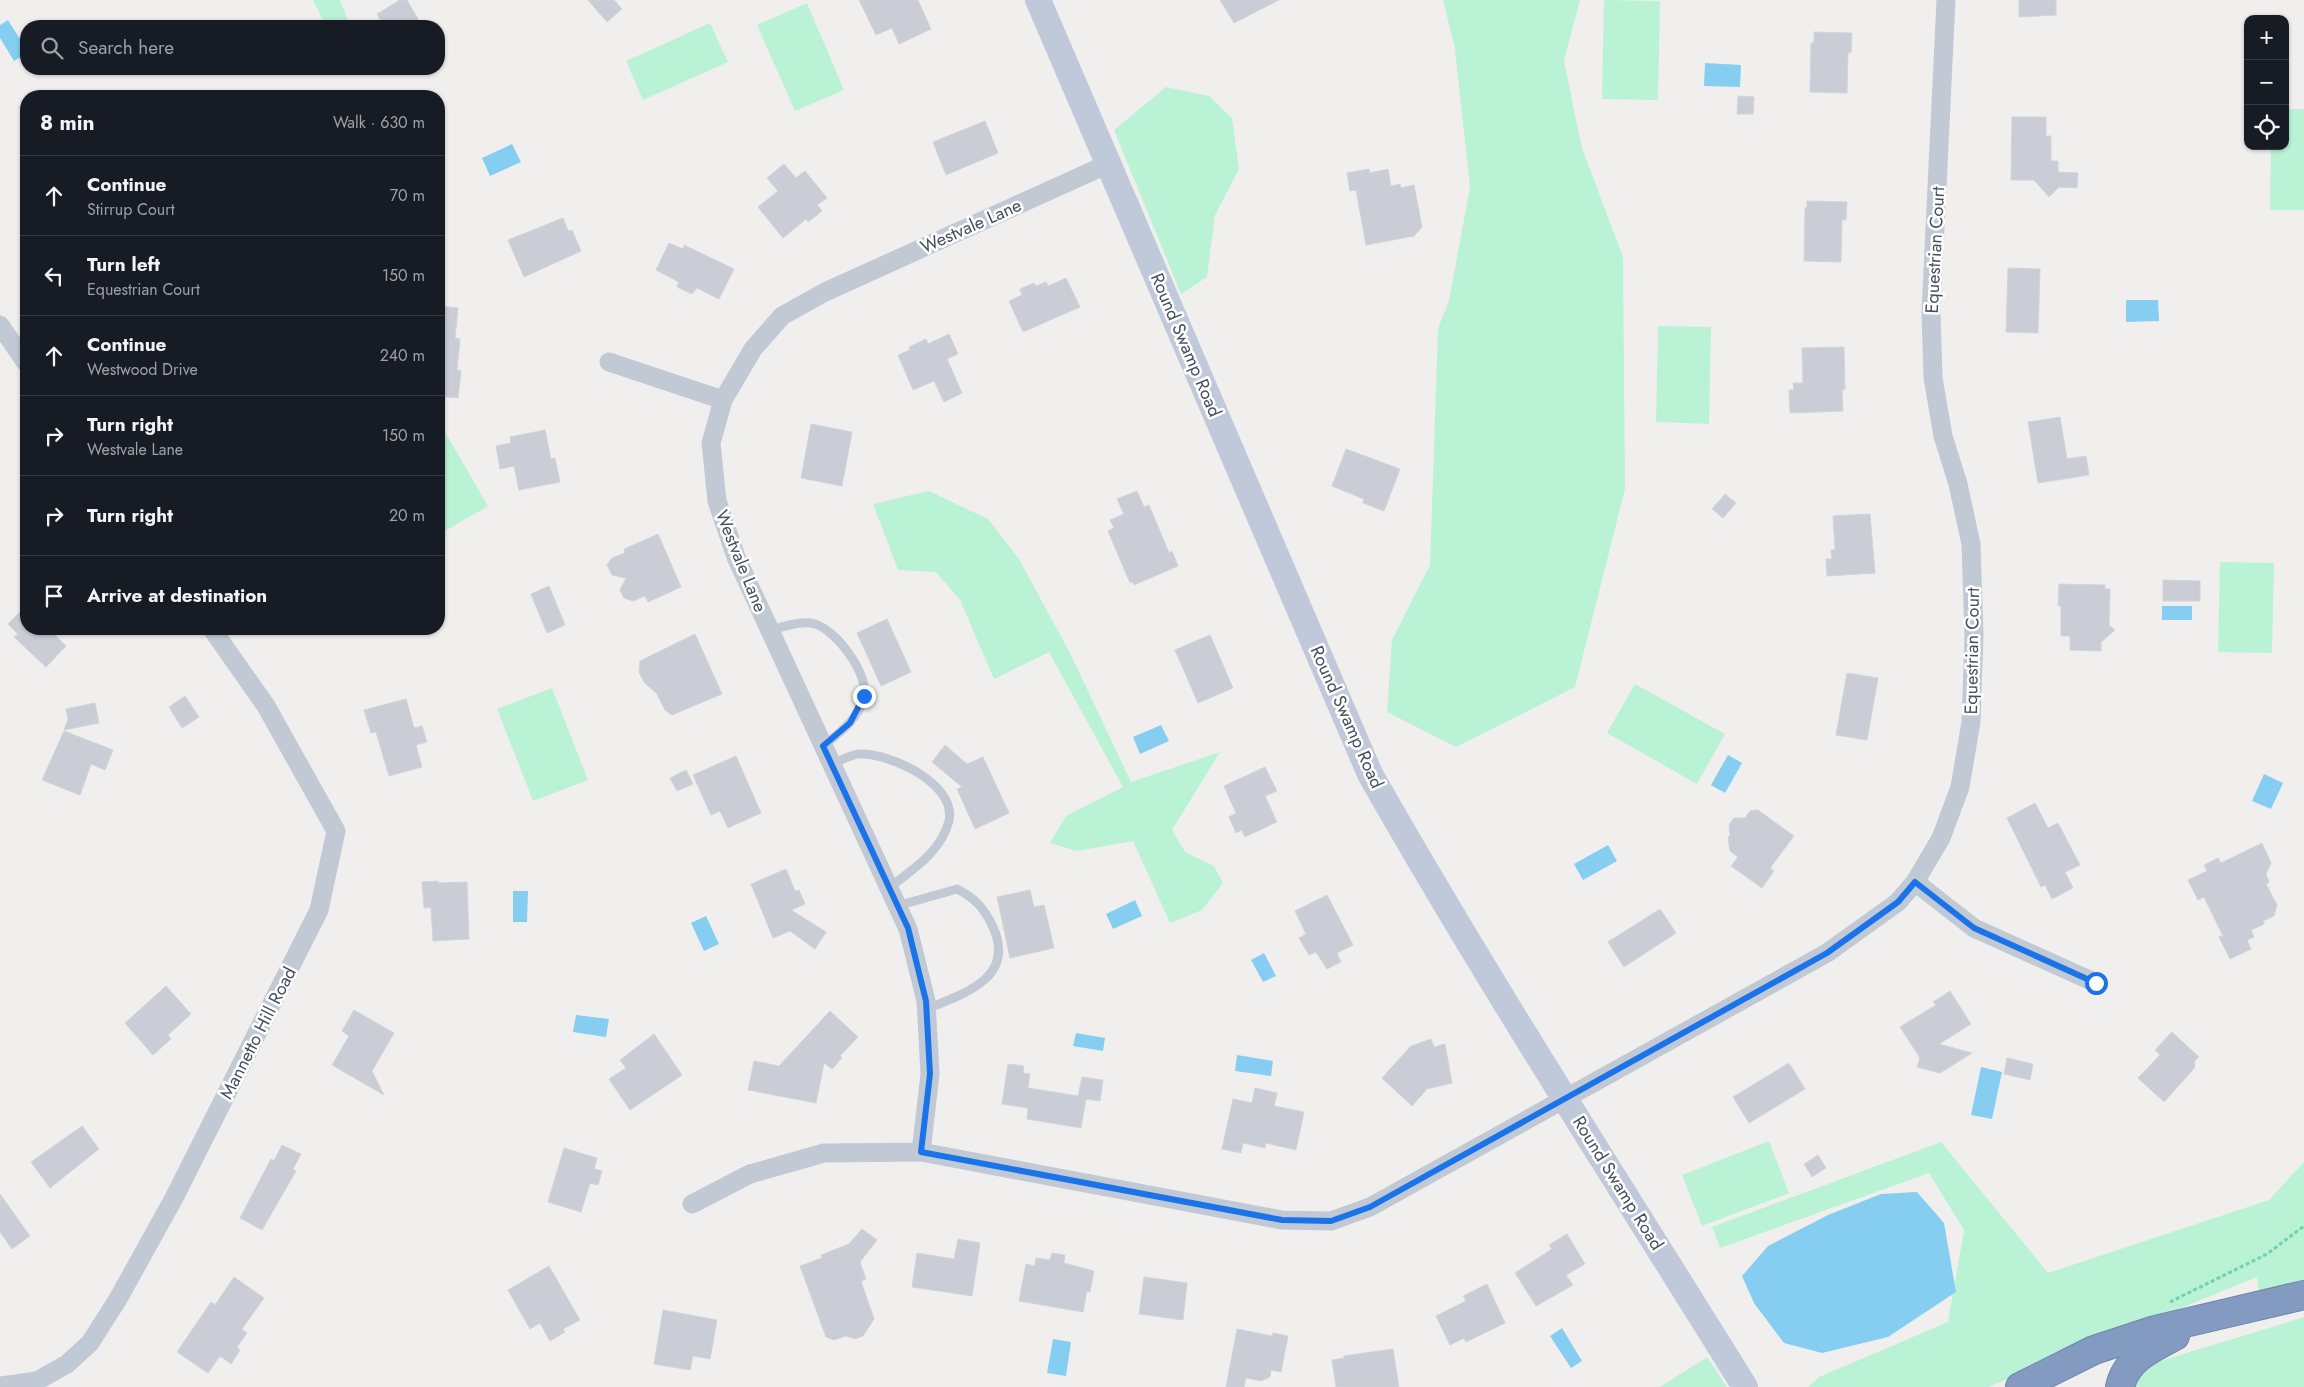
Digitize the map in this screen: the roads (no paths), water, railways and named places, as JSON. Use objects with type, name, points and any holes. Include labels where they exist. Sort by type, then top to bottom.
[{"type":"highway","points":[[2020,1387],[2094,1350],[2154,1330],[2304,1295]]},
{"type":"highway","points":[[2120,1387],[2134,1360],[2157,1345],[2216,1314]]},
{"type":"street","name":"Round Swamp Road","points":[[1038,0],[1370,774],[1409,842],[1566,1099],[1746,1387]]},
{"type":"street","name":"Equestrian Court","points":[[692,1204],[750,1174],[824,1153],[921,1152],[1282,1220],[1331,1221],[1370,1207],[1827,953],[1898,902],[1915,882],[1941,838],[1960,786],[1971,722],[1974,645],[1971,544],[1958,484],[1943,436],[1933,378],[1931,312],[1946,0]]},
{"type":"street","name":"Westvale Lane","points":[[921,1152],[930,1074],[926,1009],[908,928],[736,557],[717,501],[711,443],[723,400],[753,349],[782,316],[825,292],[1108,164]]},
{"type":"street","points":[[0,325],[20,354]]},
{"type":"street","points":[[609,362],[723,400]]},
{"type":"street","name":"Mannetto Hill Road","points":[[0,1386],[38,1381],[67,1364],[90,1342],[118,1299],[174,1198],[319,910],[336,831],[266,706],[216,635]]},
{"type":"street","points":[[1915,882],[1974,928],[2096,983]]},
{"type":"lane","points":[[770,630],[802,623],[814,623],[831,632],[853,660],[863,680],[864,696],[850,723],[823,746]]},
{"type":"lane","points":[[832,764],[859,753],[881,756],[919,773],[938,786],[949,806],[949,820],[942,838],[924,861],[889,888]]},
{"type":"lane","points":[[898,906],[957,889],[972,896],[986,912],[997,935],[999,957],[994,970],[981,984],[962,995],[926,1009]]},
{"type":"water","points":[[8,20],[20,39],[20,58],[14,61],[0,38],[0,25]]},
{"type":"water","points":[[1705,63],[1741,65],[1740,87],[1704,86]]},
{"type":"water","points":[[512,144],[521,162],[490,176],[482,158]]},
{"type":"water","points":[[2126,300],[2158,300],[2159,321],[2126,322]]},
{"type":"water","points":[[2162,606],[2192,606],[2192,620],[2162,620]]},
{"type":"water","points":[[1161,725],[1169,741],[1140,754],[1133,737]]},
{"type":"water","points":[[1728,755],[1742,763],[1725,793],[1711,785]]},
{"type":"water","points":[[2264,774],[2283,783],[2271,809],[2252,801]]},
{"type":"water","points":[[1608,845],[1617,861],[1583,880],[1574,864]]},
{"type":"water","points":[[513,891],[528,891],[527,922],[513,922]]},
{"type":"water","points":[[1135,900],[1142,916],[1113,929],[1106,914]]},
{"type":"water","points":[[706,916],[719,944],[704,951],[691,923]]},
{"type":"water","points":[[1264,953],[1276,976],[1263,982],[1251,960]]},
{"type":"water","points":[[576,1015],[609,1019],[606,1037],[573,1032]]},
{"type":"water","points":[[1076,1033],[1105,1038],[1103,1051],[1073,1046]]},
{"type":"water","points":[[1237,1055],[1273,1061],[1271,1076],[1235,1071]]},
{"type":"water","points":[[1981,1067],[2002,1072],[1992,1119],[1971,1115]]},
{"type":"water","points":[[1917,1192],[1944,1223],[1956,1292],[1888,1337],[1822,1353],[1784,1343],[1754,1303],[1742,1276],[1768,1246],[1828,1215],[1881,1194]]},
{"type":"water","points":[[1562,1328],[1582,1361],[1571,1368],[1550,1336]]},
{"type":"water","points":[[1053,1339],[1071,1342],[1066,1376],[1047,1373]]}]
